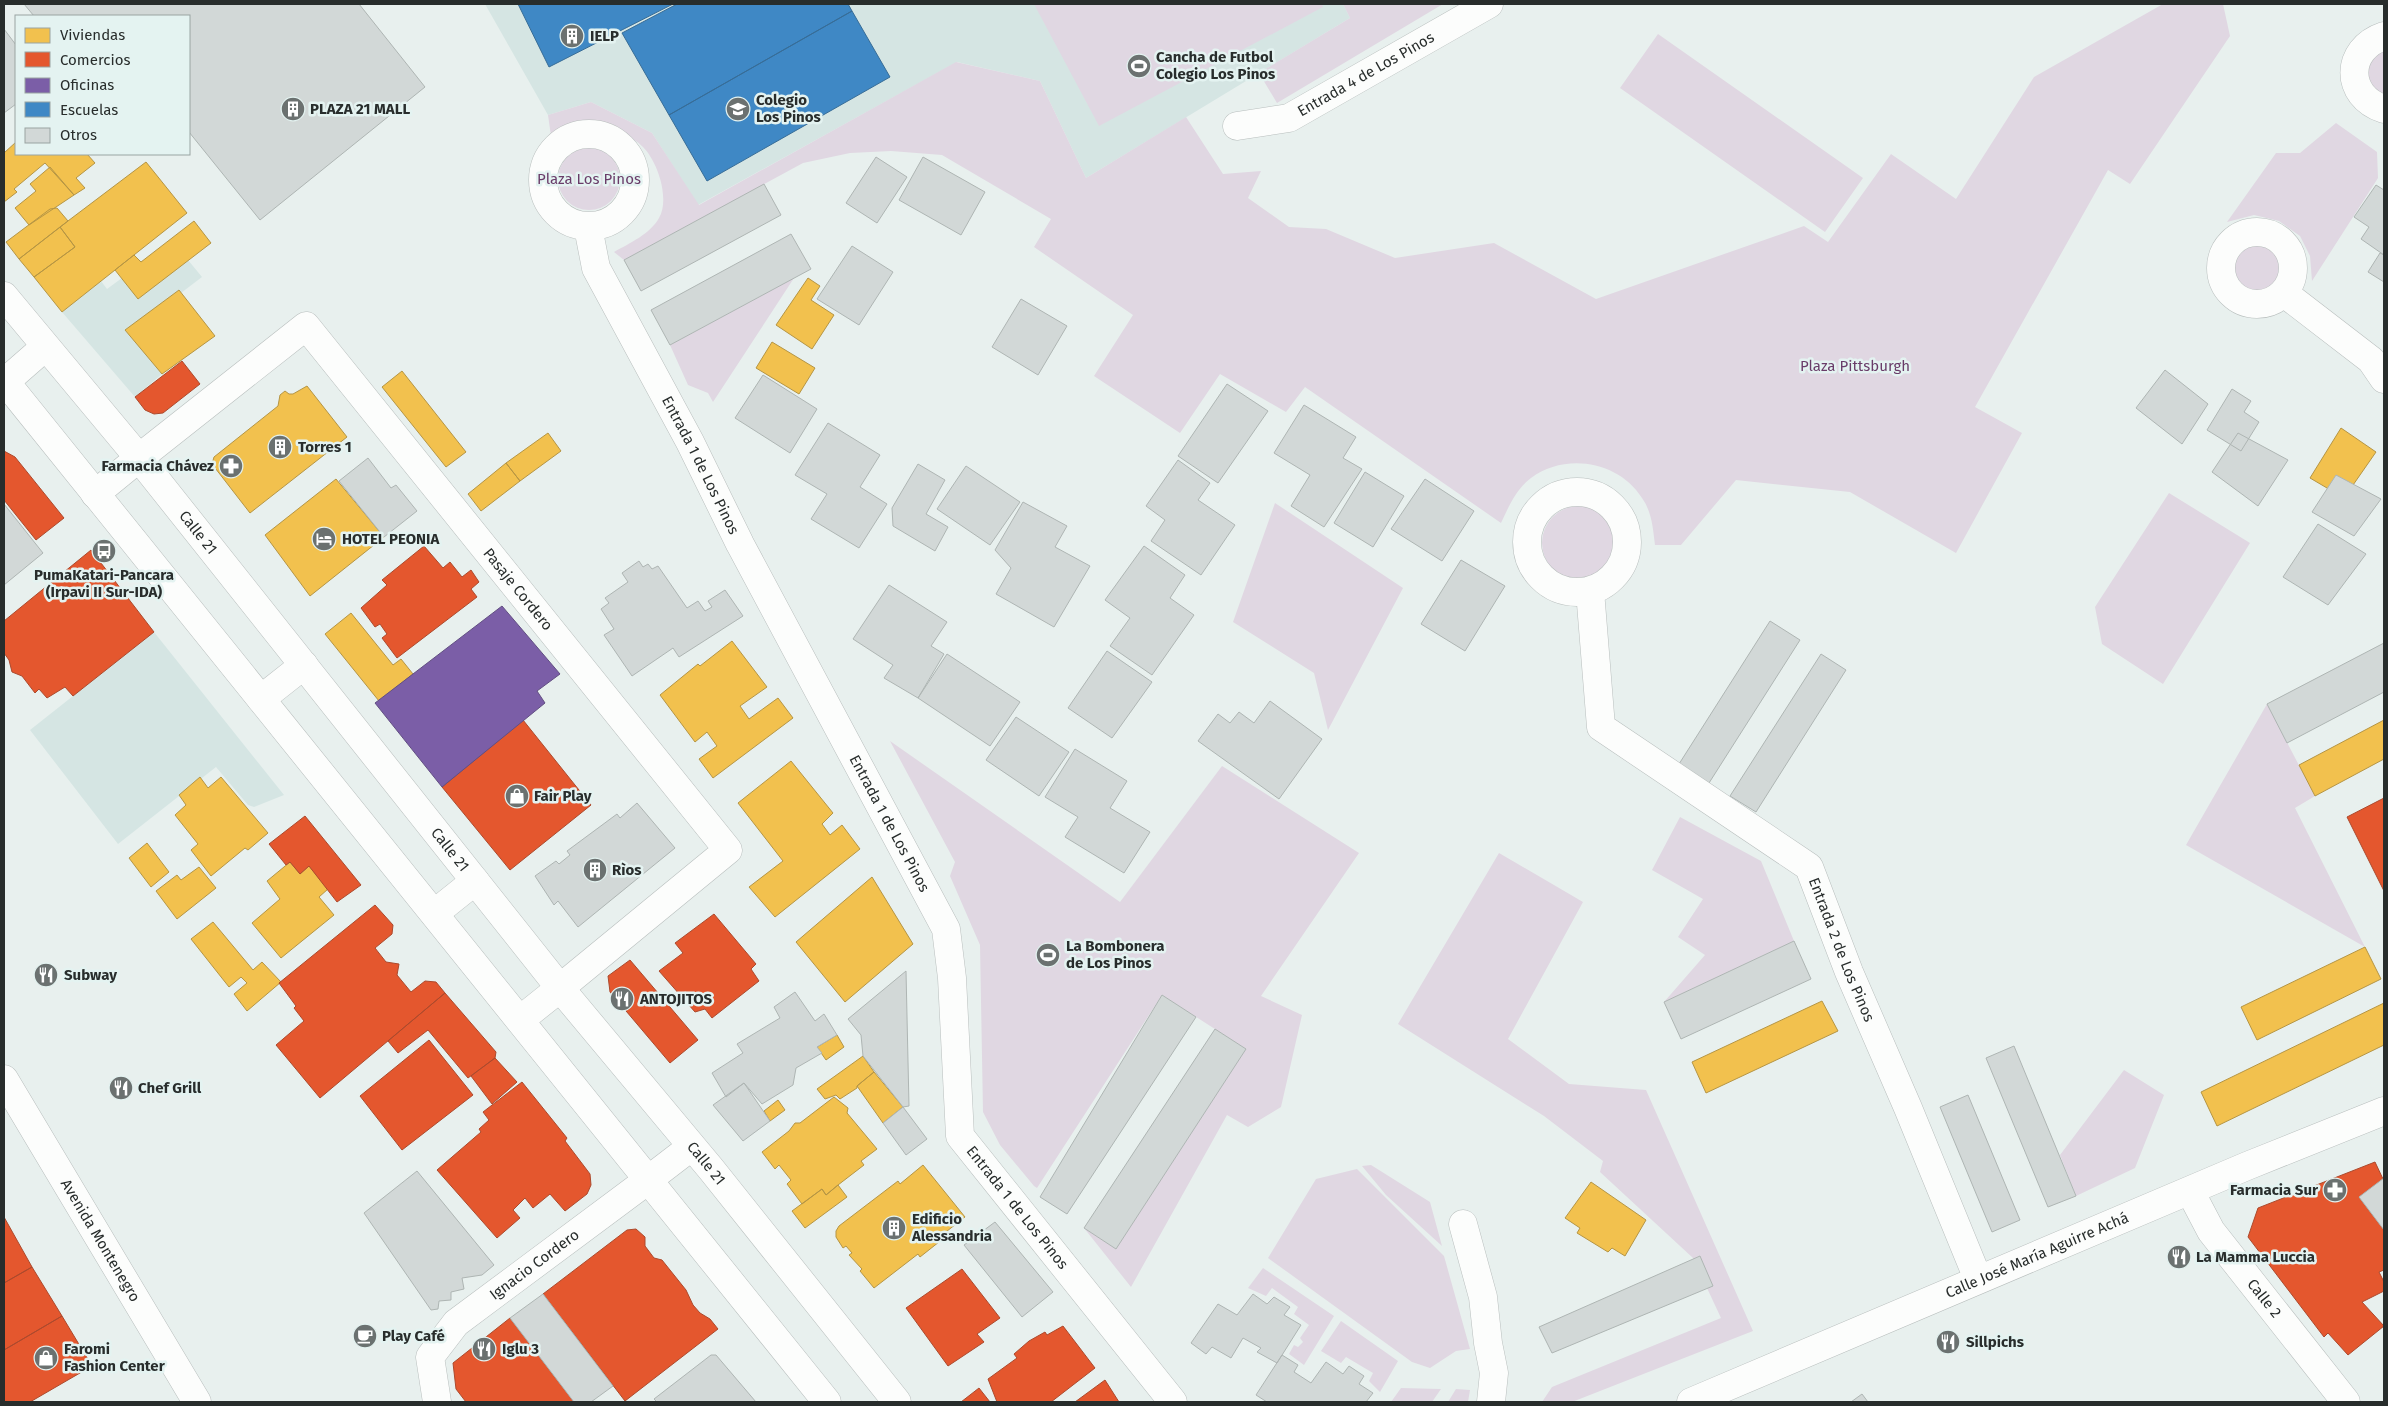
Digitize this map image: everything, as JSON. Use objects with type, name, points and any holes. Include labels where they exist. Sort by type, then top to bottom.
[{"type":"street","name":"Entrada 4 de Los Pinos","points":[[1237,126],[1289,118],[1489,4]]},
{"type":"street","points":[[2384,36],[2365,46],[2358,56],[2354,67],[2354,78],[2358,90],[2365,99],[2384,108]]},
{"type":"street","name":"Entrada 1 de Los Pinos","points":[[588,227],[596,268],[690,442],[740,544],[946,929],[952,978],[960,1136],[1174,1402]]},
{"type":"street","points":[[2284,293],[2371,360],[2384,379]]},
{"type":"street","name":"Calle 21","points":[[4,296],[139,458],[560,988],[692,1147],[883,1398]]},
{"type":"street","name":"Pasaje Cordero","points":[[139,458],[306,326],[728,850],[560,988]]},
{"type":"street","points":[[45,347],[4,382],[827,1402]]},
{"type":"street","points":[[95,494],[139,458]]},
{"type":"street","name":"Entrada 2 de Los Pinos","points":[[1590,591],[1601,727],[1808,867],[1849,972],[1908,1108],[1978,1280]]},
{"type":"street","points":[[261,699],[304,665]]},
{"type":"street","points":[[435,914],[476,881]]},
{"type":"street","points":[[520,1020],[560,988]]},
{"type":"street","name":"Avenida Montenegro","points":[[4,1079],[197,1402]]},
{"type":"street","name":"Calle José María Aguirre Achá","points":[[1691,1402],[2384,1111]]},
{"type":"street","name":"Ignacio Cordero","points":[[437,1402],[430,1357],[456,1323],[692,1147]]},
{"type":"street","name":"Calle 2","points":[[2190,1191],[2211,1231],[2346,1402]]},
{"type":"street","points":[[1463,1224],[1483,1297],[1488,1343],[1494,1373],[1491,1402]]},
{"type":"shaded area","name":"Colegio Los Pinos","points":[[485,4],[1343,4],[1350,18],[1086,178],[1040,81],[957,62],[698,205],[652,133],[591,102],[548,115]]},
{"type":"shaded area","points":[[188,260],[202,277],[181,293],[179,290],[128,330],[162,374],[135,397],[62,312],[101,281],[107,289],[122,278]]},
{"type":"shaded area","points":[[154,632],[284,795],[254,807],[248,805],[216,767],[118,844],[30,730]]},
{"type":"green space","name":"Cancha de Futbol Colegio Los Pinos","points":[[1034,4],[1322,4],[1323,7],[1099,126]]},
{"type":"green space","points":[[1343,4],[1443,4],[1277,103],[1259,73],[1350,18]]},
{"type":"green space","name":"Plaza Pittsburgh","points":[[2163,4],[2223,4],[2230,36],[2130,184],[2108,170],[1975,407],[2022,433],[1956,553],[1850,492],[1736,480],[1681,545],[1655,545],[1652,521],[1648,509],[1632,485],[1620,476],[1591,464],[1559,465],[1531,478],[1517,493],[1501,523],[1305,387],[1286,412],[1220,374],[1180,433],[1094,376],[1133,315],[1034,247],[1051,219],[942,155],[891,151],[850,153],[803,163],[624,260],[614,252],[639,238],[659,218],[662,210],[663,191],[658,171],[643,147],[624,134],[598,126],[580,125],[551,136],[548,115],[591,102],[652,133],[699,205],[956,62],[1040,81],[1086,178],[1186,117],[1223,174],[1261,171],[1248,198],[1289,227],[1326,229],[1395,258],[1494,243],[1596,299],[1804,226],[1828,242],[1891,154],[1956,199],[2034,77]]},
{"type":"green space","points":[[1658,34],[1863,178],[1825,232],[1620,88]]},
{"type":"green space","points":[[2384,49],[2384,94],[2371,84],[2368,72],[2373,60]]},
{"type":"green space","points":[[2336,123],[2377,152],[2378,178],[2312,281],[2310,256],[2300,236],[2279,221],[2254,215],[2227,222],[2276,153],[2300,153]]},
{"type":"green space","name":"Plaza Los Pinos","points":[[583,148],[595,148],[611,157],[618,167],[620,179],[618,191],[611,201],[595,210],[583,210],[572,205],[563,196],[558,185],[558,173],[563,162],[572,153]]},
{"type":"green space","points":[[2258,243],[2267,245],[2275,250],[2280,258],[2282,267],[2280,276],[2275,284],[2267,289],[2258,291],[2249,289],[2241,284],[2236,276],[2234,267],[2236,258],[2241,250],[2249,245]]},
{"type":"green space","points":[[794,278],[713,402],[708,393],[688,385],[670,345]]},
{"type":"green space","points":[[2169,493],[2250,543],[2163,684],[2102,644],[2095,607]]},
{"type":"green space","points":[[1275,503],[1403,588],[1328,730],[1314,673],[1233,622]]},
{"type":"green space","points":[[1579,506],[1593,509],[1605,517],[1613,529],[1616,543],[1613,557],[1605,569],[1593,577],[1579,580],[1565,577],[1553,569],[1545,557],[1542,543],[1545,529],[1553,517],[1565,509]]},
{"type":"green space","points":[[2267,704],[2315,796],[2295,808],[2365,947],[2186,845]]},
{"type":"green space","points":[[890,741],[1120,902],[1222,766],[1359,853],[1261,996],[1302,1015],[1281,1107],[1248,1127],[1227,1115],[1131,1287],[1084,1228],[1116,1249],[1246,1049],[1162,995],[1037,1188],[1034,1186],[1000,1145],[983,1112],[980,945],[950,876],[955,862]]},
{"type":"green space","points":[[1680,817],[1761,861],[1794,941],[1664,1002],[1705,955],[1678,937],[1703,899],[1652,870]]},
{"type":"green space","points":[[1499,853],[1583,902],[1508,1039],[1569,1084],[1646,1090],[1753,1331],[1572,1402],[1542,1402],[1552,1387],[1721,1318],[1693,1258],[1600,1172],[1603,1161],[1544,1116],[1398,1024]]},
{"type":"green space","points":[[2124,1070],[2164,1095],[2135,1168],[2076,1196],[2060,1155]]},
{"type":"green space","points":[[1371,1165],[1430,1202],[1442,1246],[1386,1195],[1362,1166]]},
{"type":"green space","points":[[1357,1169],[1444,1256],[1470,1349],[1456,1351],[1430,1368],[1412,1362],[1268,1258],[1316,1179]]},
{"type":"green space","points":[[1263,1268],[1334,1316],[1304,1365],[1289,1354],[1294,1345],[1298,1347],[1303,1342],[1300,1338],[1309,1325],[1294,1314],[1298,1307],[1272,1288],[1266,1296],[1248,1288]]},
{"type":"green space","points":[[1341,1321],[1398,1361],[1380,1392],[1369,1381],[1373,1373],[1346,1357],[1341,1363],[1321,1351]]},
{"type":"green space","points":[[1401,1388],[1441,1389],[1432,1402],[1391,1402]]},
{"type":"green space","points":[[1456,1389],[1470,1390],[1468,1402],[1448,1402]]},
{"type":"building: Viviendas","points":[[15,143],[15,155],[88,155],[95,163],[76,178],[85,188],[74,195],[45,163],[14,189],[17,192],[4,202],[4,153]]},
{"type":"building: Viviendas","points":[[146,162],[187,213],[62,312],[34,277],[75,247],[60,227]]},
{"type":"building: Viviendas","points":[[50,167],[74,195],[29,225],[15,208],[36,191],[30,184]]},
{"type":"building: Viviendas","points":[[57,208],[68,221],[19,259],[6,242],[50,209]]},
{"type":"building: Viviendas","points":[[194,221],[211,243],[138,299],[115,270],[134,255],[141,262]]},
{"type":"building: Viviendas","points":[[60,227],[75,247],[34,277],[19,259]]},
{"type":"building: Viviendas","points":[[808,278],[820,286],[811,300],[834,315],[812,349],[776,325]]},
{"type":"building: Viviendas","points":[[179,290],[215,336],[162,374],[125,330]]},
{"type":"building: Viviendas","points":[[772,342],[815,368],[799,394],[756,368]]},
{"type":"building: Viviendas","points":[[402,371],[466,452],[446,467],[382,387]]},
{"type":"building: Viviendas","name":"Torres 1","points":[[307,386],[347,437],[250,513],[212,464],[214,457],[278,406],[280,395],[285,391],[293,394]]},
{"type":"building: Viviendas","points":[[2341,428],[2376,452],[2344,498],[2310,478]]},
{"type":"building: Viviendas","points":[[548,433],[561,451],[520,481],[506,463]]},
{"type":"building: Viviendas","points":[[506,463],[520,481],[481,511],[468,494]]},
{"type":"building: Viviendas","name":"HOTEL PEONIA","points":[[336,479],[384,537],[310,596],[265,535]]},
{"type":"building: Viviendas","points":[[351,613],[393,665],[401,659],[413,674],[379,701],[325,634]]},
{"type":"building: Viviendas","points":[[732,641],[767,687],[740,706],[749,719],[778,698],[793,718],[713,778],[699,759],[717,746],[707,732],[695,742],[660,695],[698,664],[700,666]]},
{"type":"building: Viviendas","points":[[2384,720],[2384,759],[2315,796],[2299,765]]},
{"type":"building: Viviendas","points":[[791,761],[833,813],[822,824],[830,835],[842,825],[860,849],[775,917],[749,887],[783,861],[738,803]]},
{"type":"building: Viviendas","points":[[200,777],[208,788],[221,777],[268,833],[248,850],[245,848],[211,876],[191,850],[198,844],[175,815],[186,805],[179,795]]},
{"type":"building: Viviendas","points":[[147,843],[169,872],[151,887],[129,858]]},
{"type":"building: Viviendas","points":[[290,862],[300,874],[309,866],[328,889],[319,897],[334,915],[281,958],[252,923],[280,899],[267,881]]},
{"type":"building: Viviendas","points":[[199,867],[216,888],[177,919],[156,891],[177,875],[181,880]]},
{"type":"building: Viviendas","points":[[872,877],[913,944],[845,1002],[796,942]]},
{"type":"building: Viviendas","points":[[213,922],[253,970],[262,962],[281,982],[247,1011],[234,994],[247,983],[241,977],[229,987],[191,939]]},
{"type":"building: Viviendas","points":[[2365,947],[2381,979],[2257,1040],[2241,1007]]},
{"type":"building: Viviendas","points":[[1822,1001],[1838,1031],[1706,1093],[1692,1062]]},
{"type":"building: Viviendas","points":[[2384,1003],[2384,1045],[2217,1126],[2201,1092]]},
{"type":"building: Viviendas","points":[[837,1035],[844,1047],[826,1060],[817,1047]]},
{"type":"building: Viviendas","points":[[863,1056],[874,1072],[857,1088],[840,1099],[836,1095],[825,1099],[817,1089]]},
{"type":"building: Viviendas","points":[[874,1072],[903,1107],[883,1123],[857,1086]]},
{"type":"building: Viviendas","points":[[834,1097],[848,1108],[847,1113],[877,1149],[861,1161],[864,1165],[826,1195],[822,1189],[802,1204],[787,1184],[791,1180],[779,1165],[775,1169],[762,1152],[789,1131],[795,1123],[800,1123]]},
{"type":"building: Viviendas","points":[[778,1100],[785,1110],[770,1121],[764,1111]]},
{"type":"building: Viviendas","name":"Edificio Alessandria","points":[[923,1165],[965,1217],[942,1235],[944,1238],[920,1257],[918,1254],[874,1288],[860,1271],[862,1269],[849,1255],[852,1253],[846,1246],[843,1248],[836,1237],[836,1231],[839,1226],[898,1181],[900,1184]]},
{"type":"building: Viviendas","points":[[1591,1182],[1646,1220],[1625,1256],[1612,1248],[1608,1252],[1577,1233],[1580,1228],[1565,1218]]},
{"type":"building: Viviendas","points":[[838,1185],[847,1197],[805,1228],[792,1211],[822,1189],[826,1195]]},
{"type":"building: Comercios","points":[[182,361],[200,384],[163,413],[154,414],[145,410],[135,397]]},
{"type":"building: Comercios","points":[[4,451],[15,457],[64,518],[36,540],[4,500]]},
{"type":"building: Comercios","points":[[424,546],[443,568],[450,562],[462,577],[471,570],[479,582],[471,589],[477,597],[397,658],[382,638],[387,634],[380,624],[375,627],[361,608],[387,585],[382,580]]},
{"type":"building: Comercios","points":[[91,550],[154,632],[73,696],[65,687],[47,698],[39,689],[35,693],[22,676],[12,672],[9,660],[4,653],[4,621]]},
{"type":"building: Comercios","points":[[465,655],[473,662],[475,660],[516,713],[487,735],[466,745],[450,757],[422,723],[438,711],[435,708],[430,711],[417,693]]},
{"type":"building: Comercios","name":"Fair Play","points":[[523,720],[591,805],[510,870],[442,787]]},
{"type":"building: Comercios","points":[[2384,798],[2384,891],[2347,817]]},
{"type":"building: Comercios","points":[[305,816],[361,885],[337,902],[309,866],[300,874],[290,862],[286,865],[269,844]]},
{"type":"building: Comercios","points":[[375,905],[393,925],[392,934],[375,948],[386,962],[399,964],[397,975],[411,992],[425,981],[436,982],[445,993],[320,1098],[276,1045],[304,1021],[294,1008],[296,1006],[279,983]]},
{"type":"building: Comercios","points":[[714,914],[756,964],[751,969],[759,981],[712,1018],[705,1009],[695,1012],[659,971],[683,953],[675,943]]},
{"type":"building: Comercios","points":[[630,960],[698,1040],[670,1063],[610,992],[608,976]]},
{"type":"building: Comercios","points":[[445,993],[496,1052],[495,1058],[468,1078],[428,1030],[398,1053],[388,1041]]},
{"type":"building: Comercios","points":[[429,1040],[473,1095],[402,1150],[360,1096]]},
{"type":"building: Comercios","points":[[495,1058],[517,1082],[492,1104],[471,1076]]},
{"type":"building: Comercios","points":[[522,1082],[567,1138],[565,1141],[590,1174],[591,1185],[587,1194],[565,1211],[550,1194],[533,1208],[525,1198],[513,1210],[520,1218],[497,1238],[437,1170],[481,1132],[479,1129],[489,1120],[483,1112]]},
{"type":"building: Comercios","points":[[2375,1162],[2383,1179],[2359,1197],[2384,1230],[2384,1270],[2379,1272],[2384,1282],[2384,1291],[2362,1302],[2384,1326],[2348,1355],[2328,1333],[2324,1337],[2248,1237],[2258,1208]]},
{"type":"building: Comercios","points":[[4,1217],[32,1267],[4,1283]]},
{"type":"building: Comercios","points":[[636,1229],[645,1237],[645,1246],[654,1258],[662,1260],[686,1290],[693,1305],[700,1313],[710,1319],[718,1329],[625,1401],[543,1294],[627,1230]]},
{"type":"building: Comercios","points":[[32,1267],[62,1316],[4,1350],[4,1283]]},
{"type":"building: Comercios","points":[[962,1269],[1000,1318],[977,1334],[984,1342],[948,1366],[906,1308]]},
{"type":"building: Comercios","name":"Faromi Fashion Center","points":[[62,1316],[92,1366],[30,1402],[4,1402],[4,1350]]},
{"type":"building: Comercios","points":[[510,1318],[574,1402],[466,1402],[456,1389],[453,1363]]},
{"type":"building: Comercios","points":[[1063,1326],[1095,1368],[1051,1402],[997,1402],[988,1379],[1017,1358],[1014,1354],[1029,1341],[1045,1332],[1047,1335]]},
{"type":"building: Comercios","points":[[1105,1380],[1119,1402],[1075,1402]]},
{"type":"building: Comercios","points":[[979,1388],[990,1402],[961,1402]]},
{"type":"building: Oficinas","points":[[502,606],[560,674],[537,691],[545,703],[442,787],[375,703]]},
{"type":"building: Escuelas","name":"IELP","points":[[518,4],[673,4],[549,67]]},
{"type":"building: Escuelas","points":[[677,4],[848,4],[852,11],[669,115],[622,33]]},
{"type":"building: Escuelas","points":[[852,11],[890,77],[707,181],[669,115]]},
{"type":"building: Otros","name":"PLAZA 21 MALL","points":[[24,4],[359,4],[425,87],[260,220],[190,133],[190,15],[33,15]]},
{"type":"building: Otros","points":[[4,29],[15,44],[15,105],[4,113]]},
{"type":"building: Otros","points":[[876,157],[907,177],[877,223],[846,203]]},
{"type":"building: Otros","points":[[923,157],[985,192],[961,235],[899,200]]},
{"type":"building: Otros","points":[[764,184],[781,215],[641,291],[624,260]]},
{"type":"building: Otros","points":[[2376,185],[2384,190],[2384,255],[2361,239],[2369,227],[2354,217]]},
{"type":"building: Otros","points":[[791,234],[811,269],[670,345],[651,310]]},
{"type":"building: Otros","points":[[852,246],[893,272],[859,325],[817,299]]},
{"type":"building: Otros","points":[[2380,253],[2384,255],[2384,282],[2368,272]]},
{"type":"building: Otros","points":[[1021,299],[1067,326],[1038,375],[992,347]]},
{"type":"building: Otros","points":[[2165,370],[2208,404],[2182,444],[2136,408]]},
{"type":"building: Otros","points":[[763,375],[817,409],[790,453],[735,418]]},
{"type":"building: Otros","points":[[1227,384],[1268,411],[1218,483],[1178,456]]},
{"type":"building: Otros","points":[[2232,389],[2251,401],[2244,412],[2259,422],[2241,451],[2207,430]]},
{"type":"building: Otros","points":[[1304,405],[1356,437],[1343,458],[1362,469],[1324,527],[1291,506],[1310,475],[1274,453]]},
{"type":"building: Otros","points":[[828,423],[880,455],[860,487],[887,504],[859,548],[811,519],[827,494],[795,475]]},
{"type":"building: Otros","points":[[2238,433],[2288,460],[2258,506],[2212,472]]},
{"type":"building: Otros","points":[[368,458],[391,488],[396,485],[417,511],[384,537],[339,481]]},
{"type":"building: Otros","points":[[1178,460],[1210,483],[1198,500],[1235,525],[1201,575],[1151,541],[1165,520],[1146,506]]},
{"type":"building: Otros","points":[[918,464],[945,480],[926,514],[948,527],[935,551],[893,526],[892,508]]},
{"type":"building: Otros","points":[[966,466],[1020,502],[990,545],[937,509]]},
{"type":"building: Otros","points":[[1365,472],[1404,496],[1373,547],[1334,523]]},
{"type":"building: Otros","points":[[2336,475],[2381,499],[2354,536],[2312,512]]},
{"type":"building: Otros","points":[[1425,479],[1474,511],[1442,561],[1391,529]]},
{"type":"building: Otros","points":[[1023,502],[1067,526],[1055,547],[1090,566],[1054,627],[996,594],[1011,568],[995,550]]},
{"type":"building: Otros","points":[[4,504],[43,553],[4,585]]},
{"type":"building: Otros","points":[[2318,524],[2366,554],[2328,605],[2283,577]]},
{"type":"building: Otros","points":[[1144,546],[1185,575],[1170,598],[1194,615],[1152,675],[1110,646],[1130,618],[1105,600]]},
{"type":"building: Otros","points":[[1461,560],[1505,586],[1465,651],[1421,624]]},
{"type":"building: Otros","points":[[639,561],[643,567],[648,564],[652,569],[658,566],[687,608],[698,601],[705,611],[712,607],[708,601],[725,590],[743,616],[679,657],[673,648],[632,676],[604,635],[614,629],[601,609],[609,603],[605,598],[628,582],[622,573]]},
{"type":"building: Otros","points":[[889,585],[947,622],[931,646],[944,654],[918,698],[884,678],[893,665],[853,639]]},
{"type":"building: Otros","points":[[1770,621],[1800,640],[1709,783],[1679,764]]},
{"type":"building: Otros","points":[[2384,643],[2384,692],[2287,743],[2267,704]]},
{"type":"building: Otros","points":[[1107,651],[1152,682],[1112,738],[1068,708]]},
{"type":"building: Otros","points":[[947,654],[1020,702],[990,746],[918,698]]},
{"type":"building: Otros","points":[[1821,654],[1846,670],[1756,812],[1730,796]]},
{"type":"building: Otros","points":[[1270,701],[1322,739],[1279,799],[1198,741],[1218,714],[1230,723],[1239,712],[1254,723]]},
{"type":"building: Otros","points":[[1016,717],[1069,752],[1039,796],[986,760]]},
{"type":"building: Otros","points":[[1075,749],[1127,781],[1110,808],[1150,832],[1124,873],[1065,837],[1078,817],[1045,797]]},
{"type":"building: Otros","name":"Rìos","points":[[637,803],[675,848],[578,927],[558,901],[554,905],[535,876],[556,861],[559,864],[570,855],[567,851],[617,814],[620,818]]},
{"type":"building: Otros","points":[[1794,941],[1811,979],[1681,1039],[1664,1002]]},
{"type":"building: Otros","points":[[906,971],[909,1106],[903,1107],[863,1056],[861,1035],[848,1019]]},
{"type":"building: Otros","points":[[795,992],[815,1021],[824,1014],[837,1035],[817,1047],[822,1053],[796,1068],[793,1085],[762,1104],[744,1083],[726,1097],[712,1073],[743,1053],[737,1044],[780,1018],[774,1007]]},
{"type":"building: Otros","points":[[1162,995],[1196,1017],[1067,1214],[1040,1197]]},
{"type":"building: Otros","points":[[1215,1029],[1246,1049],[1116,1249],[1084,1228]]},
{"type":"building: Otros","points":[[2014,1046],[2076,1196],[2048,1207],[1986,1058]]},
{"type":"building: Otros","points":[[744,1083],[770,1121],[743,1141],[713,1105]]},
{"type":"building: Otros","points":[[1968,1095],[2020,1220],[1992,1232],[1940,1107]]},
{"type":"building: Otros","points":[[903,1107],[927,1139],[906,1155],[883,1123]]},
{"type":"building: Otros","points":[[417,1171],[494,1265],[482,1275],[462,1278],[464,1289],[451,1292],[451,1300],[439,1301],[438,1309],[431,1310],[364,1213]]},
{"type":"building: Otros","points":[[2384,1178],[2384,1230],[2359,1197]]},
{"type":"building: Otros","points":[[995,1222],[1053,1292],[1022,1317],[964,1245]]},
{"type":"building: Otros","points":[[1700,1256],[1713,1286],[1552,1353],[1539,1327]]},
{"type":"building: Otros","points":[[543,1294],[613,1386],[591,1402],[574,1402],[510,1318]]},
{"type":"building: Otros","points":[[1253,1294],[1267,1304],[1274,1297],[1290,1307],[1284,1315],[1301,1325],[1277,1363],[1257,1352],[1261,1348],[1243,1338],[1231,1358],[1212,1347],[1206,1354],[1191,1343],[1218,1304],[1237,1315]]},
{"type":"building: Otros","points":[[711,1355],[716,1355],[756,1402],[657,1402],[654,1399]]},
{"type":"building: Otros","points":[[1282,1355],[1298,1365],[1294,1372],[1311,1383],[1326,1362],[1343,1374],[1349,1366],[1364,1376],[1359,1384],[1373,1393],[1366,1402],[1267,1402],[1256,1395]]},
{"type":"building: Otros","points":[[1862,1394],[1868,1402],[1851,1402]]},
{"type":"place","name":"IELP","points":[[572,36]]},
{"type":"place","name":"Cancha de Futbol Colegio Los Pinos","points":[[1139,66]]},
{"type":"place","name":"PLAZA 21 MALL","points":[[293,109]]},
{"type":"place","name":"Colegio Los Pinos","points":[[738,109]]},
{"type":"place","name":"Torres 1","points":[[280,447]]},
{"type":"place","name":"Farmacia Chávez","points":[[231,466]]},
{"type":"place","name":"HOTEL PEONIA","points":[[324,539]]},
{"type":"place","name":"PumaKatari-Pancara (Irpavi II Sur-IDA)","points":[[104,551]]},
{"type":"place","name":"Fair Play","points":[[517,796]]},
{"type":"place","name":"Rìos","points":[[595,870]]},
{"type":"place","name":"La Bombonera de Los Pinos","points":[[1048,955]]},
{"type":"place","name":"Subway","points":[[46,975]]},
{"type":"place","name":"ANTOJITOS","points":[[622,999]]},
{"type":"place","name":"Chef Grill","points":[[121,1088]]},
{"type":"place","name":"Farmacia Sur","points":[[2335,1190]]},
{"type":"place","name":"Edificio Alessandria","points":[[894,1228]]},
{"type":"place","name":"La Mamma Luccia","points":[[2179,1257]]},
{"type":"place","name":"Play Café","points":[[365,1336]]},
{"type":"place","name":"Sillpichs","points":[[1948,1342]]},
{"type":"place","name":"Iglu 3","points":[[484,1349]]},
{"type":"place","name":"Faromi Fashion Center","points":[[46,1358]]}]
